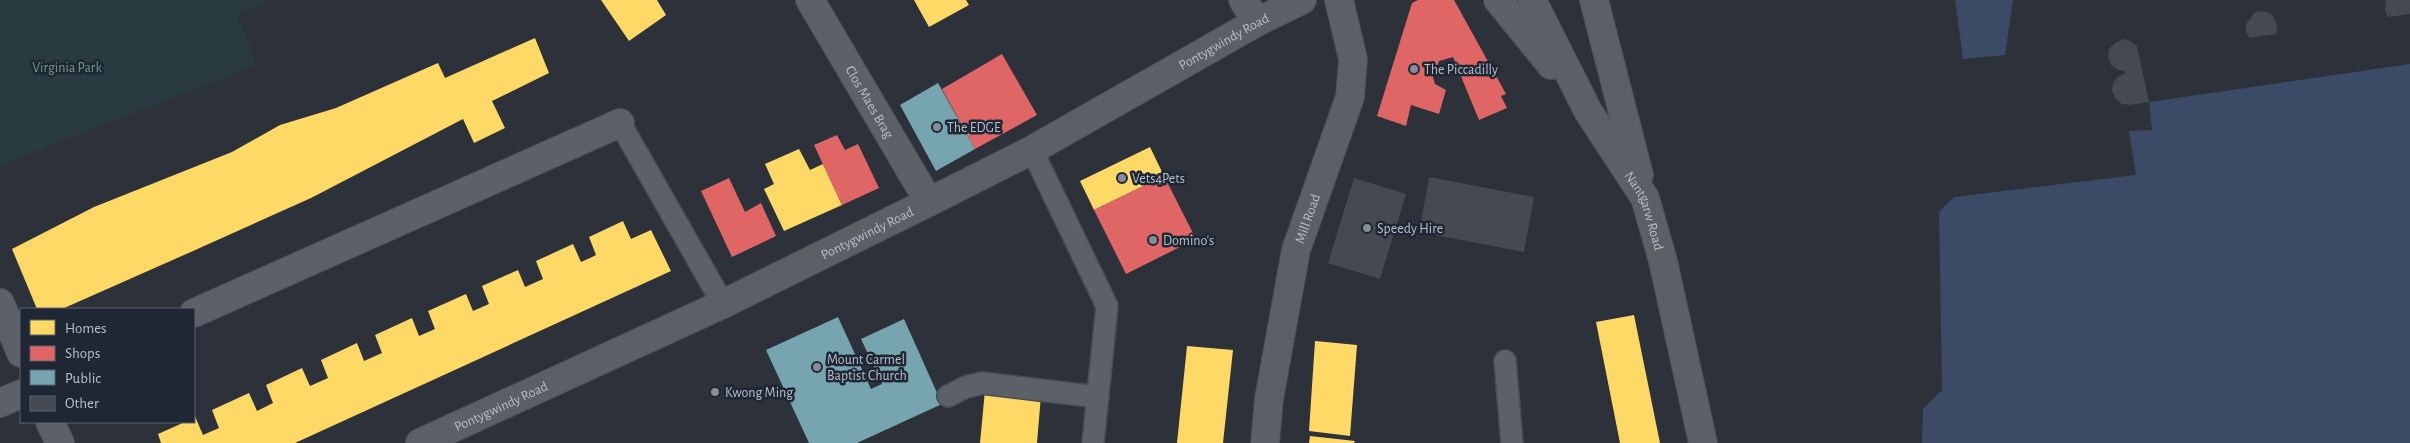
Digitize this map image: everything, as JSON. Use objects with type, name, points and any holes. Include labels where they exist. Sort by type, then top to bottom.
[{"type":"main road","name":"Pontygwindy Road","points":[[436,440],[723,304],[1032,150],[1257,22],[1302,0]]},
{"type":"main road","name":"Mill Road","points":[[1265,443],[1269,399],[1296,250],[1350,97],[1353,59],[1339,0]]},
{"type":"main road","points":[[1498,0],[1588,112]]},
{"type":"main road","name":"Nantgarw Road","points":[[1532,0],[1588,112],[1645,198],[1663,261],[1703,443]]},
{"type":"main road","points":[[1580,0],[1607,56]]},
{"type":"main road","points":[[1594,0],[1645,198]]},
{"type":"street","name":"Clos Maes Brag","points":[[810,0],[929,202]]},
{"type":"street","points":[[1243,0],[1257,22]]},
{"type":"street","points":[[195,313],[620,123]]},
{"type":"street","points":[[0,303],[20,351]]},
{"type":"street","points":[[0,403],[20,394]]},
{"type":"street","points":[[50,423],[60,443]]},
{"type":"lane","points":[[620,123],[723,304]]},
{"type":"lane","points":[[1032,150],[1107,306],[1093,443]]},
{"type":"lane","points":[[1504,361],[1512,443]]},
{"type":"lane","points":[[948,396],[966,387],[982,383],[1098,397]]},
{"type":"green space","name":"Virginia Park","points":[[0,0],[266,0],[237,15],[257,65],[0,165]]},
{"type":"water","points":[[1955,0],[2013,0],[2005,55],[1963,59]]},
{"type":"water","points":[[2410,64],[2410,443],[1922,443],[1923,409],[1942,390],[1939,212],[1954,197],[2136,175],[2129,131],[2152,130],[2149,102]]},
{"type":"building: Homes","points":[[601,0],[657,0],[666,15],[629,41]]},
{"type":"building: Homes","points":[[914,0],[966,0],[969,5],[929,27]]},
{"type":"building: Homes","points":[[535,38],[549,73],[492,101],[505,128],[474,143],[463,119],[311,198],[193,251],[64,308],[37,308],[12,249],[94,207],[232,152],[280,125],[336,108],[438,63],[445,78]]},
{"type":"building: Homes","name":"Vets4Pets","points":[[1150,147],[1164,176],[1094,210],[1080,181]]},
{"type":"building: Homes","points":[[799,149],[810,170],[823,164],[842,205],[784,231],[764,189],[774,184],[765,164]]},
{"type":"building: Homes","points":[[623,221],[631,239],[651,230],[671,271],[295,443],[161,443],[158,434],[183,423],[195,423],[195,416],[203,435],[219,428],[212,410],[249,393],[257,411],[273,403],[266,385],[302,368],[310,386],[328,378],[321,360],[357,343],[364,361],[382,353],[375,335],[412,318],[419,336],[435,329],[428,311],[466,294],[473,311],[489,304],[482,286],[518,270],[525,287],[543,279],[536,261],[573,244],[581,262],[590,258],[596,255],[589,237]]},
{"type":"building: Homes","points":[[1634,315],[1660,443],[1620,443],[1596,322]]},
{"type":"building: Homes","points":[[1315,341],[1357,345],[1350,436],[1309,431]]},
{"type":"building: Homes","points":[[1187,346],[1233,350],[1223,443],[1177,443]]},
{"type":"building: Homes","points":[[985,390],[1041,395],[1037,443],[980,443]]},
{"type":"building: Homes","points":[[1310,436],[1355,441],[1354,443],[1309,443]]},
{"type":"building: Shops","name":"The Piccadilly","points":[[1418,0],[1454,0],[1506,94],[1501,96],[1507,108],[1479,120],[1453,57],[1439,61],[1433,77],[1435,84],[1446,90],[1439,114],[1411,105],[1406,126],[1377,116],[1412,3]]},
{"type":"building: Shops","points":[[1002,54],[1037,115],[975,149],[942,89]]},
{"type":"building: Shops","points":[[837,135],[845,150],[858,144],[879,188],[842,205],[814,145]]},
{"type":"building: Shops","points":[[1164,176],[1196,239],[1126,274],[1094,210]]},
{"type":"building: Shops","points":[[729,178],[745,212],[761,203],[776,236],[732,257],[701,191]]},
{"type":"building: Public","name":"The EDGE","points":[[938,83],[975,149],[936,171],[900,105]]},
{"type":"building: Public","name":"Mount Carmel Baptist Church","points":[[838,317],[871,389],[882,384],[861,339],[904,319],[942,404],[857,443],[809,443],[766,350]]},
{"type":"building: Other","points":[[2386,0],[2410,0],[2410,14],[2388,17],[2385,11]]},
{"type":"building: Other","points":[[2255,12],[2270,13],[2275,19],[2277,26],[2276,34],[2249,38],[2246,24]]},
{"type":"building: Other","points":[[2123,39],[2137,46],[2149,102],[2130,105],[2122,104],[2116,99],[2112,91],[2113,83],[2119,76],[2125,74],[2125,71],[2118,70],[2111,65],[2108,57],[2109,49]]},
{"type":"building: Other","points":[[1429,177],[1534,197],[1524,252],[1419,232]]},
{"type":"building: Other","name":"Speedy Hire","points":[[1354,178],[1406,194],[1380,279],[1328,263]]},
{"type":"place","name":"The Piccadilly","points":[[1414,69]]},
{"type":"place","name":"The EDGE","points":[[937,127]]},
{"type":"place","name":"Vets4Pets","points":[[1122,178]]},
{"type":"place","name":"Speedy Hire","points":[[1367,228]]},
{"type":"place","name":"Domino's","points":[[1153,240]]},
{"type":"place","name":"Mount Carmel Baptist Church","points":[[817,367]]},
{"type":"place","name":"Kwong Ming","points":[[715,392]]}]
